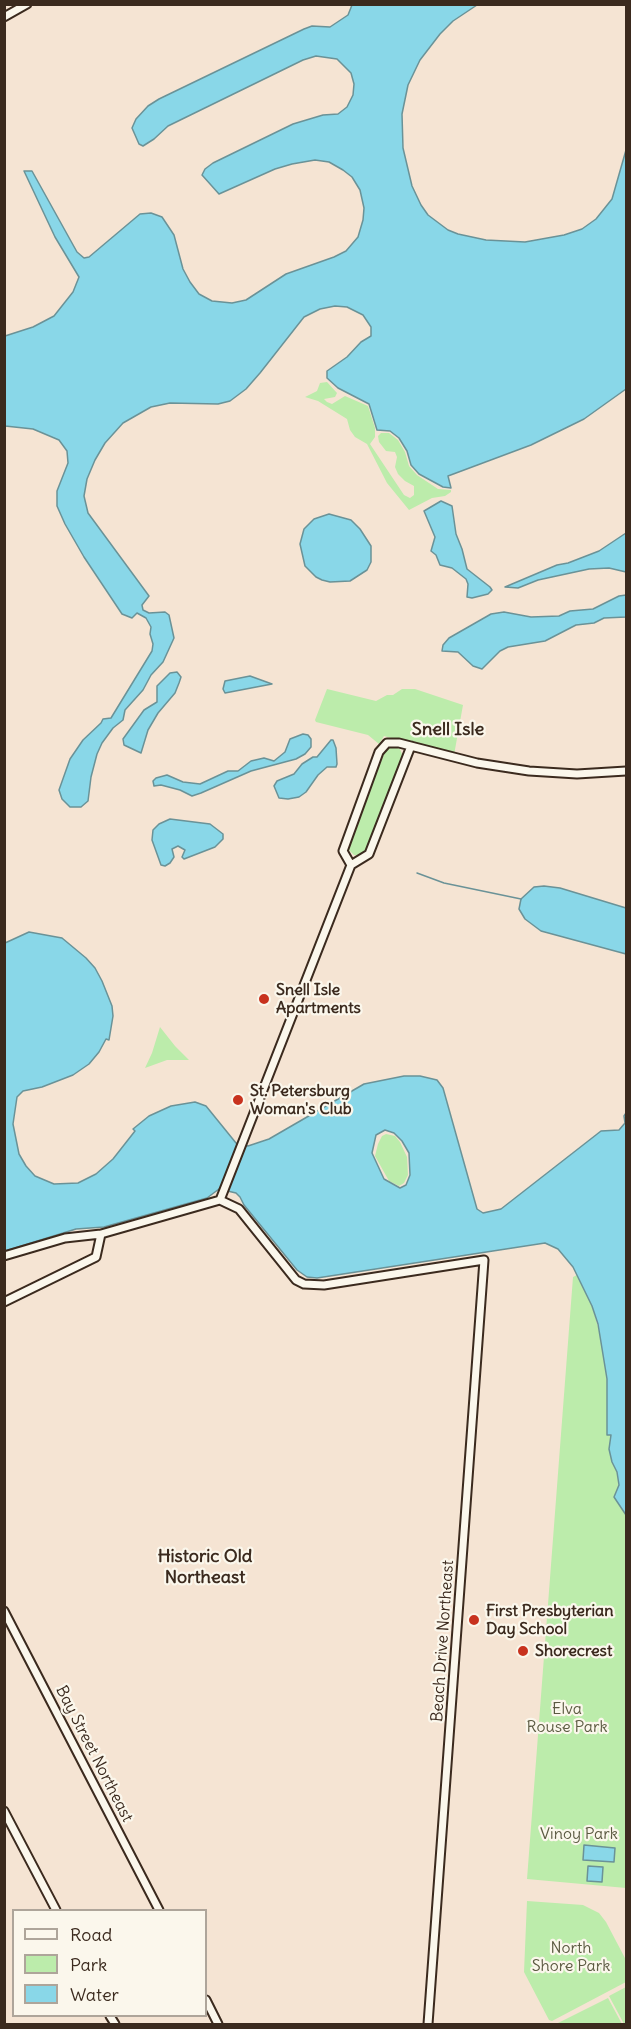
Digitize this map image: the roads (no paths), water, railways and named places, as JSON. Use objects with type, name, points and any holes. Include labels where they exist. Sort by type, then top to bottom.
[{"type":"street","points":[[4,17],[27,4]]},
{"type":"street","points":[[351,865],[343,851],[379,752],[384,745],[392,742],[477,763],[529,771],[578,774],[627,771]]},
{"type":"street","points":[[4,1256],[65,1239],[101,1234],[220,1200],[351,865],[369,854],[411,746]]},
{"type":"street","name":"Beach Drive Northeast","points":[[220,1200],[239,1209],[296,1280],[304,1284],[324,1286],[484,1260],[428,2025]]},
{"type":"street","points":[[4,1302],[96,1257],[101,1234]]},
{"type":"street","name":"Bay Street Northeast","points":[[4,1611],[158,1909]]},
{"type":"street","points":[[4,1811],[55,1909]]},
{"type":"street","points":[[207,2002],[218,2025]]},
{"type":"water","points":[[352,5],[477,5],[453,21],[420,60],[408,85],[402,114],[403,148],[412,186],[428,215],[448,230],[486,240],[525,242],[564,235],[582,229],[596,219],[612,199],[626,150],[626,389],[584,419],[531,445],[448,476],[451,488],[443,487],[419,474],[411,465],[407,451],[399,438],[390,431],[377,430],[369,404],[338,388],[327,378],[327,371],[371,336],[371,327],[363,315],[347,307],[335,306],[320,309],[304,317],[246,389],[230,401],[218,404],[170,403],[151,407],[123,423],[105,443],[87,479],[84,496],[88,513],[149,596],[142,605],[143,610],[149,613],[165,612],[169,615],[174,638],[163,662],[125,710],[123,720],[113,728],[102,743],[91,777],[88,801],[81,807],[70,807],[62,799],[59,790],[70,759],[83,740],[103,719],[111,718],[152,651],[153,644],[150,634],[151,627],[146,618],[137,613],[132,618],[122,614],[65,524],[57,506],[57,491],[68,463],[67,451],[59,440],[33,429],[5,426],[5,336],[33,327],[54,316],[73,292],[79,277],[55,237],[24,171],[32,171],[77,252],[84,258],[89,257],[140,214],[151,213],[162,217],[174,235],[183,269],[190,282],[199,294],[212,301],[232,303],[246,300],[286,274],[346,251],[358,237],[364,208],[360,190],[352,177],[329,162],[315,160],[292,164],[275,169],[219,194],[202,175],[205,169],[213,163],[293,124],[323,115],[338,114],[347,107],[353,95],[354,84],[351,73],[337,59],[316,56],[303,60],[168,126],[143,146],[139,144],[132,128],[136,119],[148,106],[159,99],[304,29],[312,26],[330,27],[348,15]]},
{"type":"water","points":[[441,501],[452,506],[456,534],[467,569],[490,587],[492,590],[488,594],[467,597],[466,579],[452,568],[440,565],[436,555],[431,551],[435,537],[424,511]]},
{"type":"water","points":[[329,514],[351,520],[371,546],[371,562],[367,570],[350,581],[322,580],[305,566],[300,544],[304,529],[314,519]]},
{"type":"water","points":[[626,533],[626,572],[609,568],[589,569],[538,580],[518,588],[505,587],[557,565],[599,551]]},
{"type":"water","points":[[626,595],[626,617],[604,618],[594,623],[576,625],[545,641],[508,647],[500,651],[482,669],[473,666],[458,652],[442,651],[443,645],[449,638],[491,614],[504,612],[531,617],[559,616],[570,611],[593,609],[619,596]]},
{"type":"water","points":[[177,672],[181,677],[175,693],[158,713],[148,730],[141,753],[124,745],[123,739],[144,710],[157,702],[157,686],[170,673]]},
{"type":"water","points":[[250,676],[272,684],[225,693],[223,689],[225,681]]},
{"type":"water","points":[[303,734],[308,735],[311,739],[311,747],[305,754],[296,759],[251,771],[201,793],[192,796],[161,785],[154,786],[153,781],[156,778],[167,775],[183,782],[200,784],[228,771],[238,771],[251,761],[264,758],[274,761],[285,752],[290,739]]},
{"type":"water","points":[[331,740],[336,748],[336,767],[327,767],[299,797],[279,798],[274,786],[277,781],[294,774],[302,764],[317,757]]},
{"type":"water","points":[[170,819],[210,824],[223,834],[223,839],[215,847],[184,859],[182,857],[185,850],[178,846],[172,849],[174,857],[170,863],[165,866],[161,865],[152,840],[153,830]]},
{"type":"water","points":[[534,887],[560,888],[626,908],[626,954],[541,931],[525,919],[519,909],[521,899]]},
{"type":"water","points":[[29,932],[62,938],[95,968],[112,1006],[113,1016],[109,1040],[106,1039],[89,1064],[73,1075],[42,1087],[23,1091],[17,1097],[13,1124],[19,1154],[35,1176],[54,1184],[78,1183],[96,1174],[113,1159],[135,1131],[133,1129],[149,1116],[171,1106],[195,1102],[206,1106],[236,1143],[248,1146],[269,1139],[364,1084],[404,1076],[420,1076],[437,1080],[443,1088],[477,1209],[483,1213],[501,1209],[601,1131],[619,1130],[625,1123],[626,1113],[626,1515],[614,1497],[619,1485],[609,1449],[611,1435],[607,1435],[607,1379],[598,1324],[573,1267],[558,1249],[545,1243],[317,1278],[307,1277],[297,1270],[236,1193],[219,1189],[207,1198],[104,1227],[76,1229],[5,1251],[5,943]],"holes":[[[385,1130],[394,1133],[409,1153],[410,1175],[406,1185],[400,1188],[384,1179],[372,1153],[376,1135]]]},
{"type":"water","points":[[584,1845],[615,1848],[614,1862],[583,1860]]},
{"type":"water","points":[[588,1866],[603,1867],[602,1882],[587,1881]]},
{"type":"waterway","points":[[417,873],[444,883],[521,899]]},
{"type":"place","name":"Snell Isle Apartments","points":[[264,999]]},
{"type":"place","name":"St. Petersburg Woman's Club","points":[[238,1100]]},
{"type":"place","name":"First Presbyterian Day School","points":[[474,1620]]},
{"type":"place","name":"Shorecrest","points":[[523,1651]]},
{"type":"district","name":"Snell Isle","points":[[448,730]]},
{"type":"district","name":"Historic Old Northeast","points":[[205,1567]]},
{"type":"park label","name":"Elva Rouse Park","points":[[567,1718]]},
{"type":"park label","name":"Vinoy Park","points":[[579,1834]]},
{"type":"park label","name":"North Shore Park","points":[[571,1957]]}]
